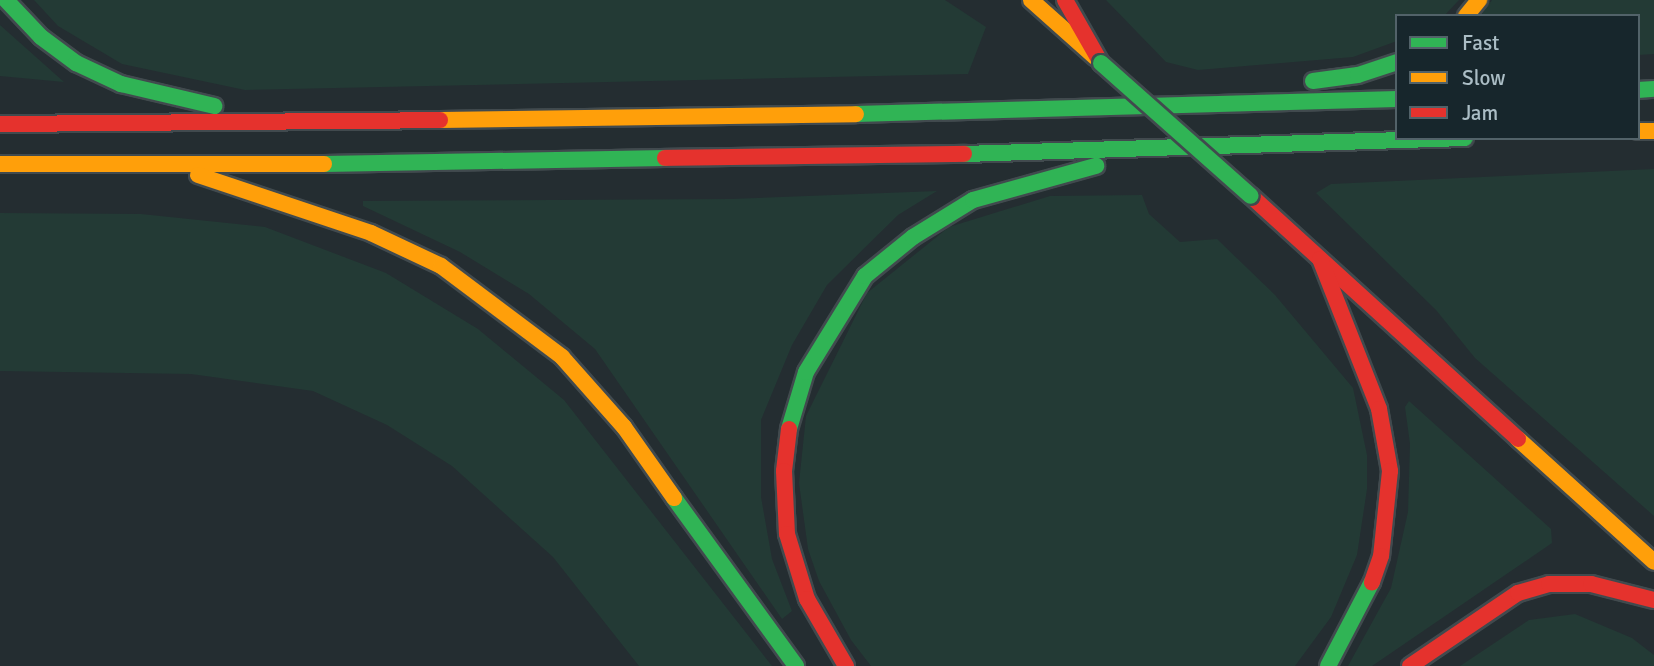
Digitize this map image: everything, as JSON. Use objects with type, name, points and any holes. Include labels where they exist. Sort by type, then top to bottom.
[{"type":"main road","points":[[6,0],[41,37],[76,63],[121,85],[173,99],[306,122]]},
{"type":"main road","points":[[1031,0],[1654,562]]},
{"type":"main road","points":[[1065,0],[1101,63]]},
{"type":"main road","points":[[1468,14],[1479,0]]},
{"type":"main road","points":[[1096,109],[1358,75],[1395,63]]},
{"type":"main road","points":[[0,124],[306,122],[1096,109],[1395,99]]},
{"type":"main road","points":[[0,164],[170,166],[1152,151],[1417,140]]},
{"type":"main road","points":[[846,666],[807,600],[787,534],[784,471],[791,416],[806,372],[832,323],[865,276],[913,237],[973,200],[1152,151]]},
{"type":"main road","points":[[170,166],[371,233],[441,266],[505,310],[562,357],[624,427],[764,628],[796,666]]},
{"type":"main road","points":[[1320,260],[1380,409],[1390,471],[1381,556],[1364,604],[1328,666]]},
{"type":"main road","points":[[1410,666],[1518,593],[1549,584],[1591,584],[1654,600]]},
{"type":"green space","points":[[34,0],[945,0],[986,27],[968,74],[245,90],[122,64],[58,26]]},
{"type":"green space","points":[[1106,0],[1459,0],[1446,14],[1395,14],[1395,42],[1353,57],[1198,70],[1166,62]]},
{"type":"green space","points":[[1492,0],[1654,0],[1654,54],[1640,55],[1640,14],[1482,14]]},
{"type":"green space","points":[[0,25],[64,82],[0,76]]},
{"type":"green space","points":[[1654,169],[1654,516],[1475,358],[1436,310],[1316,193],[1331,184]]},
{"type":"green space","points":[[937,191],[898,215],[827,285],[792,345],[761,420],[761,497],[772,559],[792,611],[782,619],[595,349],[529,294],[460,252],[363,206],[363,201],[731,199]]},
{"type":"green space","points":[[1142,195],[1149,214],[1180,242],[1217,239],[1275,295],[1353,388],[1367,455],[1367,489],[1357,555],[1331,617],[1295,666],[871,666],[851,640],[819,581],[808,549],[799,483],[806,416],[867,293],[949,227],[1050,196]]},
{"type":"green space","points":[[0,213],[141,214],[265,227],[386,273],[478,329],[564,400],[772,666],[639,666],[553,557],[452,466],[387,425],[313,391],[191,374],[0,371]]},
{"type":"green space","points":[[1409,401],[1551,529],[1552,543],[1372,666],[1348,666],[1391,588],[1408,512],[1410,444],[1405,407]]},
{"type":"green space","points":[[1575,614],[1632,638],[1654,655],[1654,666],[1460,666],[1529,620]]},
{"type":"traffic: fast","points":[[6,0],[41,37],[76,63],[121,84],[214,106]]},
{"type":"traffic: fast","points":[[1101,63],[1251,196]]},
{"type":"traffic: fast","points":[[1313,81],[1358,75],[1395,63]]},
{"type":"traffic: fast","points":[[1640,90],[1654,89]]},
{"type":"traffic: fast","points":[[856,114],[1395,99]]},
{"type":"traffic: fast","points":[[964,154],[1402,140]]},
{"type":"traffic: fast","points":[[324,164],[665,158]]},
{"type":"traffic: fast","points":[[789,429],[806,372],[865,276],[913,237],[973,200],[1096,166]]},
{"type":"traffic: fast","points":[[674,498],[796,666]]},
{"type":"traffic: fast","points":[[1328,666],[1372,582]]},
{"type":"traffic: slow","points":[[1031,0],[1095,57]]},
{"type":"traffic: slow","points":[[1468,14],[1479,0]]},
{"type":"traffic: slow","points":[[440,120],[856,114]]},
{"type":"traffic: slow","points":[[1640,131],[1654,131]]},
{"type":"traffic: slow","points":[[0,164],[324,164]]},
{"type":"traffic: slow","points":[[198,175],[371,233],[441,266],[562,357],[624,427],[674,498]]},
{"type":"traffic: slow","points":[[1518,439],[1654,562]]},
{"type":"traffic: jam","points":[[1065,0],[1101,63]]},
{"type":"traffic: jam","points":[[0,124],[440,120]]},
{"type":"traffic: jam","points":[[665,158],[964,154]]},
{"type":"traffic: jam","points":[[1251,196],[1518,439]]},
{"type":"traffic: jam","points":[[1320,259],[1379,409],[1390,471],[1381,556],[1372,582]]},
{"type":"traffic: jam","points":[[789,429],[784,471],[787,534],[807,599],[846,666]]},
{"type":"traffic: jam","points":[[1410,666],[1518,593],[1549,584],[1591,584],[1654,600]]}]
